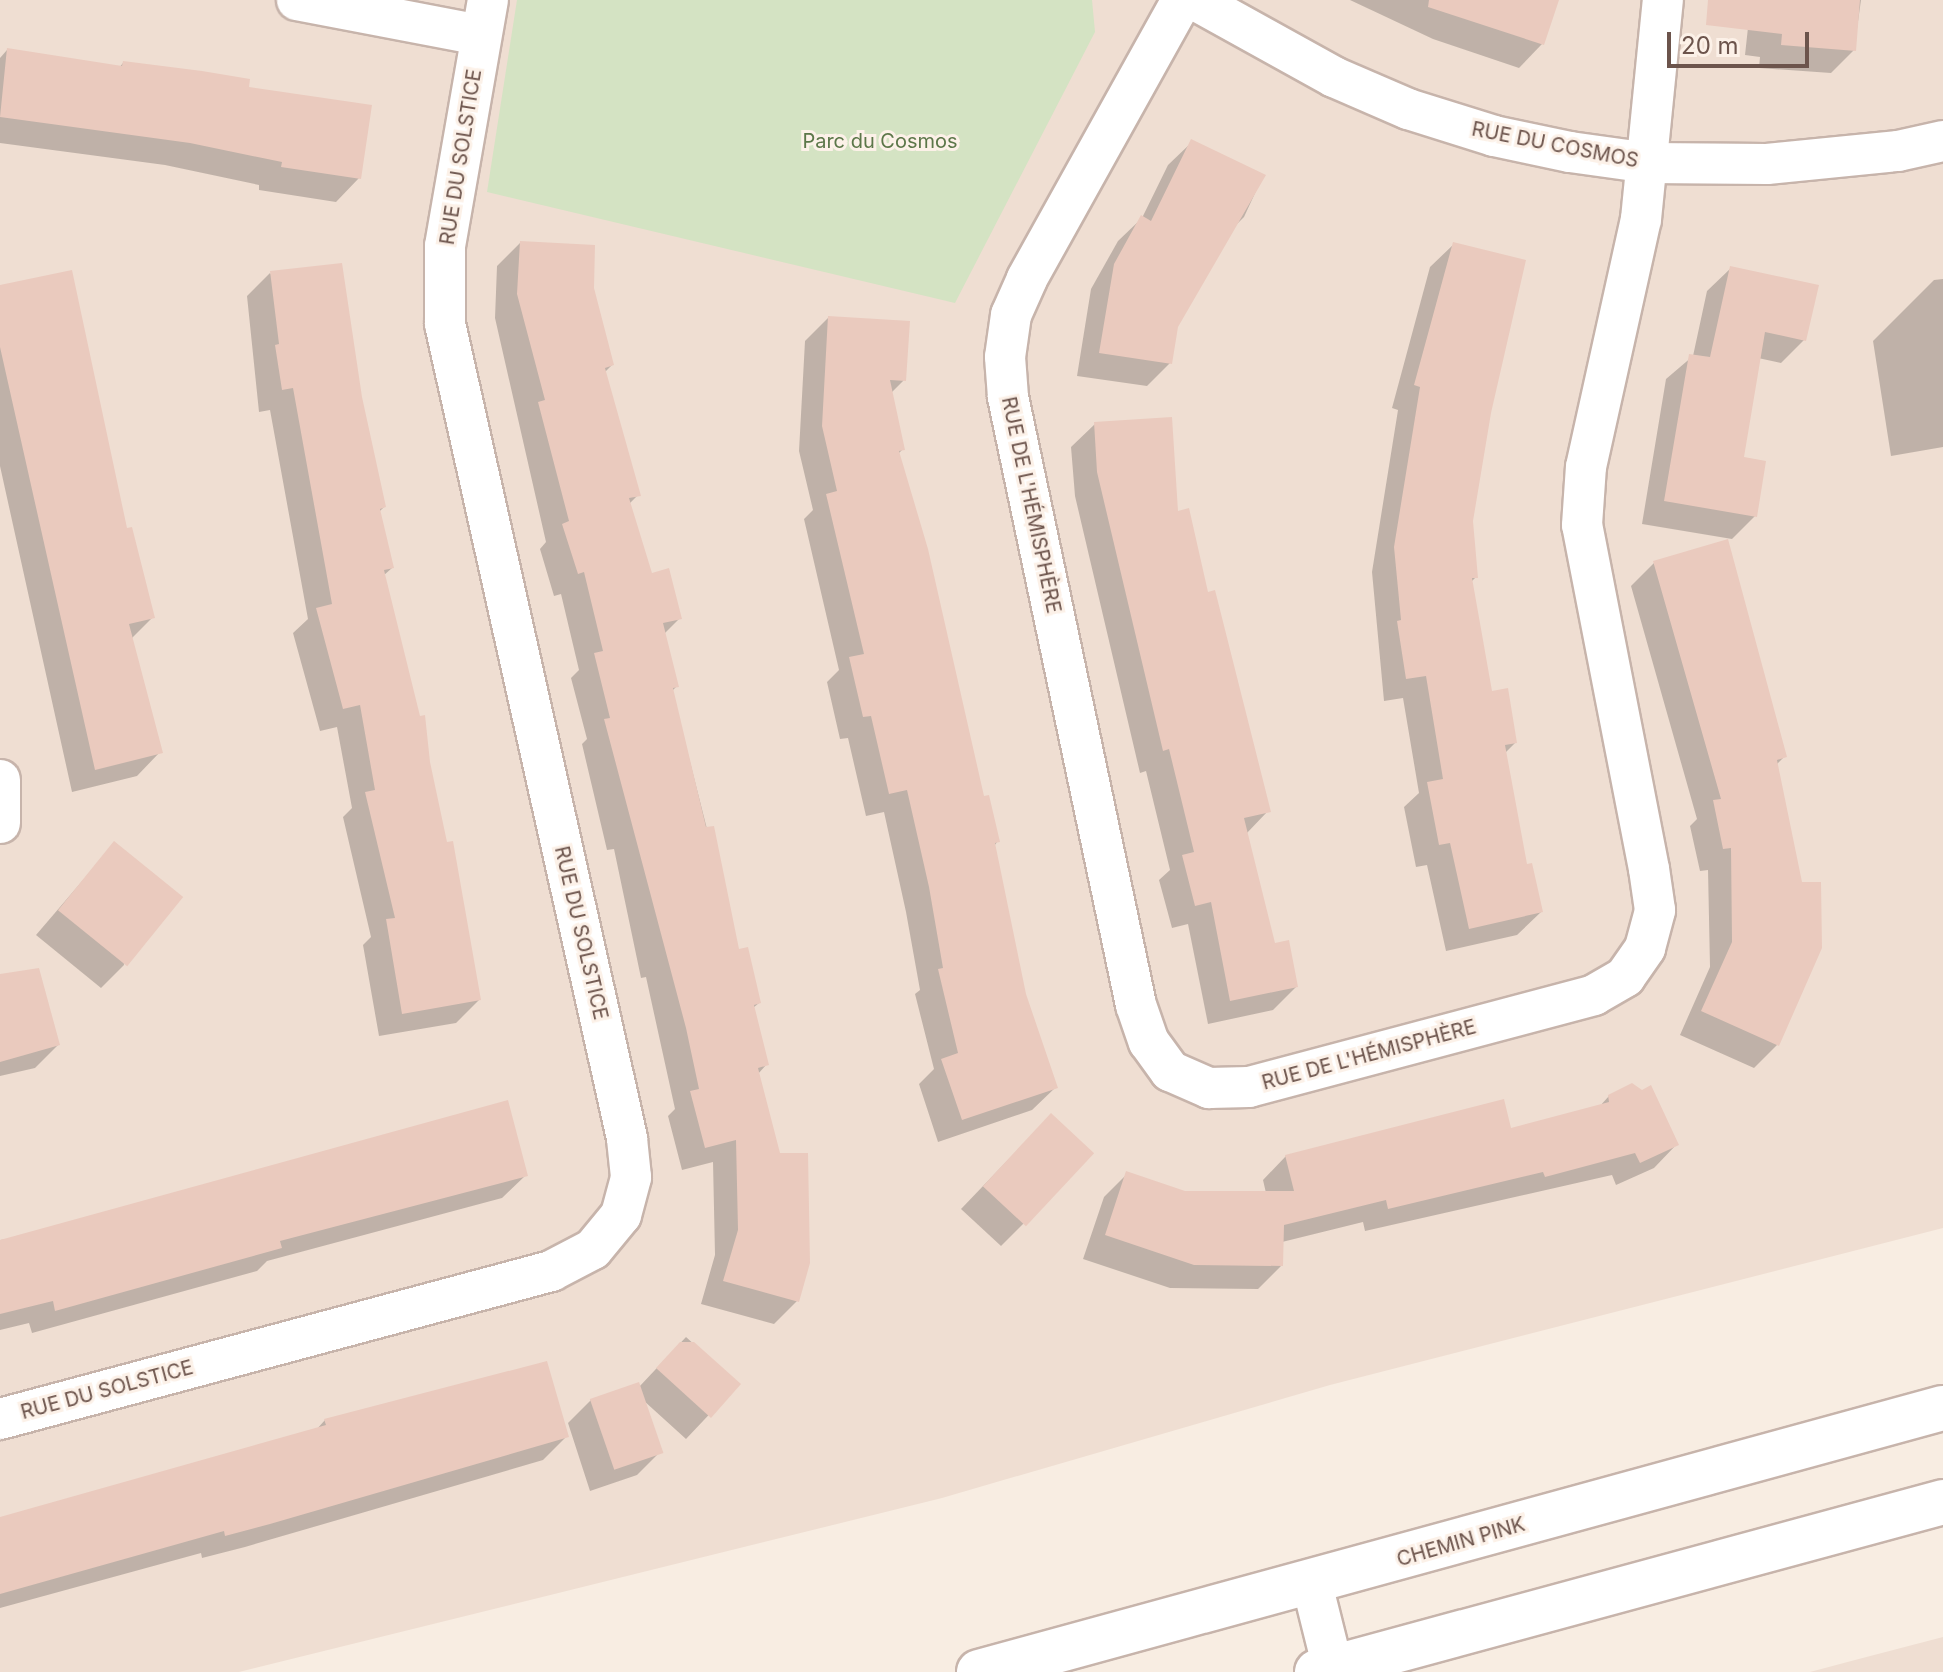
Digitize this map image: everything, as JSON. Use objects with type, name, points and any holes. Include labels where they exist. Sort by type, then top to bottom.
[{"type":"main road","name":"CHEMIN PINK","points":[[979,1672],[1312,1584],[1943,1408]]},
{"type":"main road","points":[[1328,1671],[1943,1502]]},
{"type":"street","points":[[297,0],[484,18]]},
{"type":"street","name":"RUE DE L'HÉMISPHÈRE","points":[[1182,0],[1027,279],[1011,315],[1005,357],[1008,397],[1136,1005],[1149,1042],[1170,1071],[1209,1088],[1249,1087],[1594,995],[1625,977],[1645,948],[1655,910],[1649,869],[1582,525],[1586,467],[1635,261],[1649,163],[1663,0]]},
{"type":"street","name":"RUE DU COSMOS","points":[[1195,0],[1334,77],[1408,109],[1494,136],[1649,163],[1832,159],[1943,141]]},
{"type":"street","name":"RUE DU SOLSTICE","points":[[0,1419],[551,1271],[593,1249],[621,1215],[631,1177],[627,1138],[445,324],[445,246],[484,18]]},
{"type":"street","points":[[0,780],[0,823]]},
{"type":"street","points":[[1312,1584],[1328,1671]]},
{"type":"shaded area","points":[[0,0],[1943,0],[1943,1228],[1330,1385],[942,1498],[239,1672],[0,1672]]},
{"type":"shaded area","points":[[1943,1637],[1943,1672],[1810,1672],[1855,1660]]},
{"type":"green space","name":"Parc du Cosmos","points":[[517,0],[1092,0],[1095,32],[955,303],[487,192]]},
{"type":"building","points":[[1429,0],[1559,0],[1544,45],[1428,7]]},
{"type":"building","points":[[1708,0],[1860,0],[1856,51],[1781,45],[1782,34],[1706,25]]},
{"type":"building","points":[[7,48],[122,66],[123,61],[202,71],[250,79],[249,87],[372,105],[361,179],[281,167],[282,162],[190,143],[0,117]]},
{"type":"building","points":[[1191,139],[1266,175],[1178,327],[1172,364],[1099,353],[1114,264],[1141,215],[1151,221]]},
{"type":"building","points":[[520,241],[595,245],[594,288],[614,365],[605,368],[641,496],[629,498],[652,573],[669,568],[682,619],[663,623],[679,687],[673,688],[706,827],[714,826],[739,949],[748,947],[761,1003],[754,1005],[769,1065],[758,1068],[780,1153],[808,1153],[810,1263],[799,1302],[723,1281],[738,1230],[736,1140],[705,1148],[690,1091],[699,1089],[686,1028],[604,719],[610,718],[594,653],[603,651],[584,572],[578,574],[562,524],[569,521],[538,402],[545,400],[517,294]]},
{"type":"building","points":[[1453,242],[1526,260],[1491,413],[1473,521],[1478,578],[1472,578],[1492,691],[1508,688],[1517,743],[1505,745],[1527,864],[1532,863],[1543,912],[1469,929],[1450,843],[1439,845],[1427,782],[1443,779],[1426,676],[1406,679],[1397,621],[1401,620],[1394,547],[1420,387],[1414,385]]},
{"type":"building","points":[[342,263],[362,397],[386,507],[380,509],[394,568],[384,570],[420,716],[425,715],[430,762],[447,842],[453,841],[481,1000],[402,1014],[386,919],[395,918],[365,792],[375,790],[360,705],[343,709],[316,608],[332,604],[293,388],[282,390],[275,345],[279,344],[270,271]]},
{"type":"building","points":[[1730,266],[1819,285],[1806,341],[1765,332],[1744,457],[1766,461],[1757,517],[1664,501],[1689,354],[1710,357]]},
{"type":"building","points":[[72,270],[127,528],[132,527],[155,618],[129,624],[163,753],[95,770],[0,347],[0,285]]},
{"type":"building","points":[[828,316],[910,321],[906,381],[890,380],[905,450],[899,451],[928,549],[984,796],[989,795],[1000,842],[995,843],[1026,994],[1058,1088],[962,1120],[941,1059],[958,1053],[938,969],[943,968],[929,887],[907,790],[889,794],[871,716],[863,717],[849,657],[864,654],[826,494],[837,491],[822,426]]},
{"type":"building","points":[[1172,417],[1178,511],[1189,508],[1208,592],[1215,590],[1271,812],[1244,818],[1275,943],[1289,940],[1298,987],[1230,1001],[1211,902],[1195,906],[1182,855],[1194,852],[1169,749],[1163,751],[1097,472],[1094,422]]},
{"type":"building","points":[[1728,539],[1787,757],[1777,760],[1802,882],[1821,882],[1822,948],[1779,1046],[1701,1011],[1732,942],[1731,848],[1723,849],[1713,800],[1721,799],[1653,561]]},
{"type":"building","points":[[114,841],[183,897],[127,966],[58,910]]},
{"type":"building","points":[[39,968],[60,1045],[0,1062],[0,974]]},
{"type":"building","points":[[1632,1083],[1642,1090],[1651,1085],[1679,1145],[1640,1163],[1635,1153],[1545,1177],[1543,1172],[1388,1209],[1386,1200],[1284,1225],[1283,1266],[1194,1265],[1105,1235],[1126,1171],[1185,1191],[1294,1191],[1285,1155],[1504,1099],[1511,1128],[1609,1102],[1608,1095]]},
{"type":"building","points":[[508,1100],[528,1176],[280,1241],[282,1248],[55,1311],[53,1301],[0,1314],[0,1240]]},
{"type":"building","points":[[1051,1113],[1094,1153],[1026,1226],[983,1186]]},
{"type":"building","points":[[680,1342],[694,1342],[741,1384],[711,1418],[656,1368]]},
{"type":"building","points":[[547,1361],[569,1437],[270,1524],[225,1536],[224,1531],[0,1594],[0,1517],[326,1425],[324,1419]]},
{"type":"building","points":[[639,1382],[663,1453],[614,1470],[590,1399]]}]
